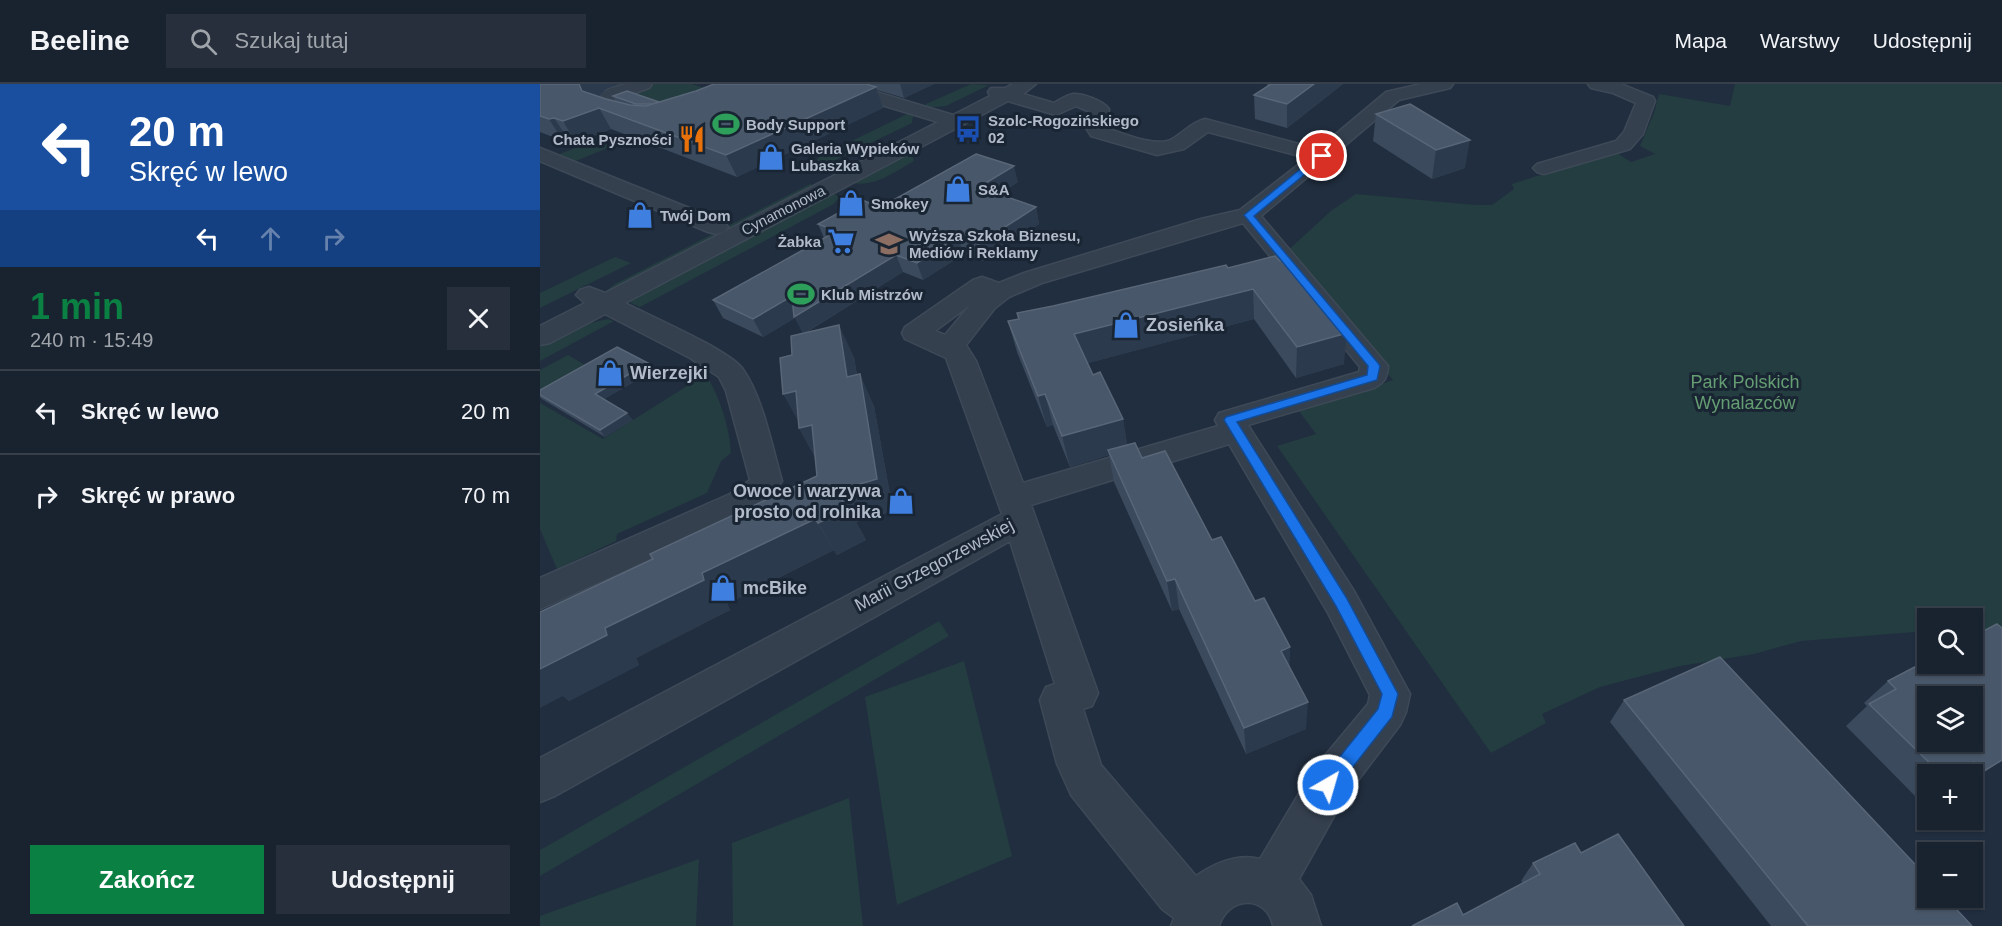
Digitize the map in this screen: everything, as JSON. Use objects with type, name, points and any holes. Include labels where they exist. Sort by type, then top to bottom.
[{"type":"street","points":[[643,84],[611,95],[604,99],[602,106],[637,118],[653,119]]},
{"type":"street","points":[[831,84],[948,119]]},
{"type":"street","points":[[950,347],[986,303],[1000,292],[1033,278],[1248,215],[1258,210],[1393,96],[1444,84]]},
{"type":"street","points":[[1544,168],[1623,145],[1629,141],[1646,101],[1621,86],[1597,84]]},
{"type":"street","points":[[1009,88],[1056,109],[1075,99],[1090,104],[1100,109],[1095,126],[1098,132],[1157,149],[1177,145],[1205,125],[1322,156]]},
{"type":"street","name":"Cynamonowa","points":[[540,315],[594,298],[1009,88]]},
{"type":"street","name":"Cynamonowa","points":[[540,337],[594,298],[716,227],[862,153],[948,119]]},
{"type":"street","points":[[540,154],[716,227]]},
{"type":"street","points":[[1248,215],[1374,366],[1373,377],[1364,381],[1230,420],[1341,602],[1390,694],[1386,712],[1328,785],[1271,885]]},
{"type":"street","points":[[1000,292],[982,285],[915,333],[950,347],[958,353],[1017,508],[1237,431]]},
{"type":"street","points":[[540,594],[742,503],[759,490],[765,481],[740,391],[730,372],[700,352],[594,298]]},
{"type":"street","name":"Marii Grzegorzewskiej","points":[[540,781],[1017,508],[1077,693],[1060,700],[1078,764],[1086,780],[1172,883],[1198,918]]},
{"type":"street","points":[[1198,918],[1213,892],[1231,882],[1251,879],[1271,885],[1287,900],[1297,919],[1297,926]]},
{"type":"green space","points":[[654,84],[692,84],[711,90],[665,109],[616,106],[613,99]]},
{"type":"green space","points":[[971,84],[989,85],[946,106],[925,108],[926,104]]},
{"type":"green space","name":"Park Polskich Wynalazców","points":[[1735,84],[2002,84],[2002,631],[1983,630],[1983,608],[1917,608],[1917,632],[1801,641],[1754,654],[1680,666],[1600,687],[1542,714],[1546,723],[1491,753],[1277,446],[1316,434],[1299,411],[1393,380],[1285,253],[1332,210],[1356,194],[1492,205],[1514,189],[1512,184],[1609,153],[1617,153],[1631,162],[1655,154],[1640,146],[1654,113],[1659,94],[1730,106]]},
{"type":"green space","points":[[907,114],[913,116],[912,123],[815,170],[813,166],[819,157]]},
{"type":"green space","points":[[608,135],[625,141],[573,162],[557,155]]},
{"type":"green space","points":[[906,153],[912,155],[914,161],[891,174],[866,183],[849,182]]},
{"type":"green space","points":[[810,184],[819,187],[610,291],[607,290],[615,284]]},
{"type":"green space","points":[[832,192],[840,198],[832,205],[640,307],[631,303],[631,299]]},
{"type":"green space","points":[[615,257],[631,263],[540,308],[540,293]]},
{"type":"green space","points":[[608,319],[614,321],[540,361],[540,344],[574,327]]},
{"type":"green space","points":[[568,355],[592,369],[540,398],[540,370]]},
{"type":"green space","points":[[706,374],[723,412],[731,453],[721,461],[707,493],[617,534],[616,541],[557,569],[540,529],[540,403],[603,439]]},
{"type":"green space","points":[[939,621],[949,636],[540,876],[540,850]]},
{"type":"green space","points":[[964,661],[1012,856],[897,905],[865,697]]},
{"type":"green space","points":[[849,798],[863,926],[733,926],[732,843]]},
{"type":"green space","points":[[699,859],[696,926],[540,926],[540,916]]},
{"type":"building","points":[[540,84],[579,84],[582,91],[606,99],[646,106],[714,84],[866,84],[876,87],[726,155],[599,108],[563,121],[540,116]]},
{"type":"building","points":[[1271,84],[1314,84],[1287,104],[1254,95]]},
{"type":"building","points":[[627,91],[659,102],[636,104],[613,96]]},
{"type":"building","points":[[1410,104],[1470,140],[1436,150],[1376,114]]},
{"type":"building","points":[[976,154],[1014,166],[979,187],[1036,207],[979,244],[958,237],[917,263],[896,255],[794,317],[792,296],[753,319],[713,300],[837,231],[818,224],[862,200],[881,207]]},
{"type":"building","points":[[1275,256],[1280,261],[1285,260],[1347,333],[1297,347],[1253,289],[1074,334],[1093,375],[1100,372],[1123,419],[1062,436],[1045,394],[1038,396],[1008,321],[1019,319],[1017,313]]},
{"type":"building","points":[[839,325],[847,377],[860,374],[877,479],[836,491],[848,509],[818,523],[815,519],[702,573],[704,580],[605,628],[607,635],[540,669],[540,612],[653,559],[650,554],[817,476],[812,425],[799,428],[796,391],[783,394],[780,358],[792,355],[791,336]]},
{"type":"building","points":[[617,347],[648,363],[595,394],[627,413],[600,430],[540,395],[540,390]]},
{"type":"building","points":[[1135,443],[1142,458],[1165,451],[1212,540],[1221,537],[1255,601],[1264,598],[1290,647],[1281,651],[1308,702],[1244,728],[1175,579],[1167,581],[1108,450]]},
{"type":"building","points":[[1997,624],[2002,628],[2002,760],[1984,771],[1983,764],[1974,762],[1970,764],[1931,764],[1918,752],[1983,752],[1983,686],[1917,686],[1917,751],[1869,704],[1896,689],[1888,681],[1917,666],[1917,674],[1983,674],[1983,631]]},
{"type":"building","points":[[1720,657],[1917,866],[1917,908],[1955,908],[1972,926],[1808,926],[1624,700]]},
{"type":"building","points":[[1618,834],[1684,926],[1412,926],[1457,903],[1463,915],[1540,874],[1533,863],[1575,843],[1581,853]]},
{"type":"place","name":"Body Support","points":[[726,124]]},
{"type":"place","name":"Szolc-Rogozińskiego 02","points":[[968,129]]},
{"type":"place","name":"Chata Pyszności","points":[[692,139]]},
{"type":"place","name":"Galeria Wypieków Lubaszka","points":[[771,157]]},
{"type":"place","name":"S&A","points":[[958,189]]},
{"type":"place","name":"Smokey","points":[[851,203]]},
{"type":"place","name":"Twój Dom","points":[[640,215]]},
{"type":"place","name":"Żabka","points":[[841,241]]},
{"type":"place","name":"Wyższa Szkoła Biznesu, Mediów i Reklamy","points":[[889,244]]},
{"type":"place","name":"Klub Mistrzów","points":[[801,294]]},
{"type":"place","name":"Zosieńka","points":[[1126,325]]},
{"type":"place","name":"Wierzejki","points":[[610,373]]},
{"type":"place","name":"Owoce i warzywa prosto od rolnika","points":[[901,501]]},
{"type":"place","name":"mcBike","points":[[723,588]]},
{"type":"route","points":[[1322,156],[1258,210],[1248,215],[1374,366],[1373,377],[1230,420],[1341,602],[1390,694],[1386,712],[1328,785]]}]
